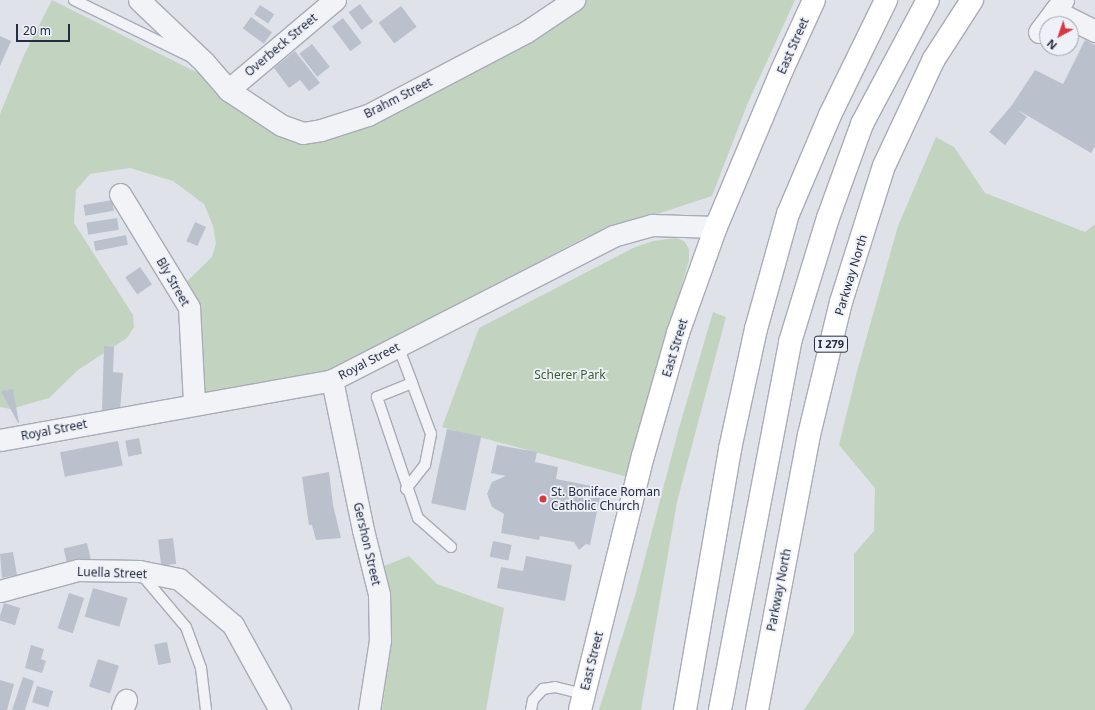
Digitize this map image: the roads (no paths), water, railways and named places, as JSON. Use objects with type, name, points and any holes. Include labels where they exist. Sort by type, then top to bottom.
[{"type":"main road","name":"East Street","points":[[582,702],[642,456],[678,333],[716,227],[782,70],[814,0]]},
{"type":"main road","points":[[685,710],[730,449],[756,329],[788,214],[830,115],[886,0]]},
{"type":"main road","points":[[720,710],[790,342],[828,218],[862,124],[928,0]]},
{"type":"main road","name":"Parkway North","points":[[757,710],[809,435],[841,302],[884,166],[934,59],[972,0]]},
{"type":"street","name":"Brahm Street","points":[[139,0],[204,62],[228,90],[281,125],[303,133],[321,130],[368,114],[526,32],[574,0]]},
{"type":"street","name":"Overbeck Street","points":[[228,90],[335,0]]},
{"type":"street","points":[[1051,16],[1059,5],[1095,31]]},
{"type":"street","name":"Bly Street","points":[[120,194],[189,307],[194,403]]},
{"type":"street","name":"Royal Street","points":[[0,440],[194,403],[332,380],[614,236],[652,225],[716,227]]},
{"type":"street","name":"Gershon Street","points":[[332,380],[363,530],[379,594],[380,640],[369,710]]},
{"type":"street","name":"Luella Street","points":[[0,591],[78,570],[138,571],[179,579],[233,625],[280,710]]},
{"type":"lane","points":[[74,0],[184,55],[204,62]]},
{"type":"lane","points":[[398,346],[431,434],[425,465],[406,489]]},
{"type":"lane","points":[[412,383],[378,398],[406,489],[418,518],[451,547]]},
{"type":"lane","points":[[138,571],[186,626],[201,668],[206,710]]},
{"type":"lane","points":[[531,710],[533,700],[543,689],[555,687],[582,702]]},
{"type":"place","name":"St. Boniface Roman Catholic Church","points":[[543,499]]},
{"type":"park label","name":"Scherer Park","points":[[570,375]]}]
